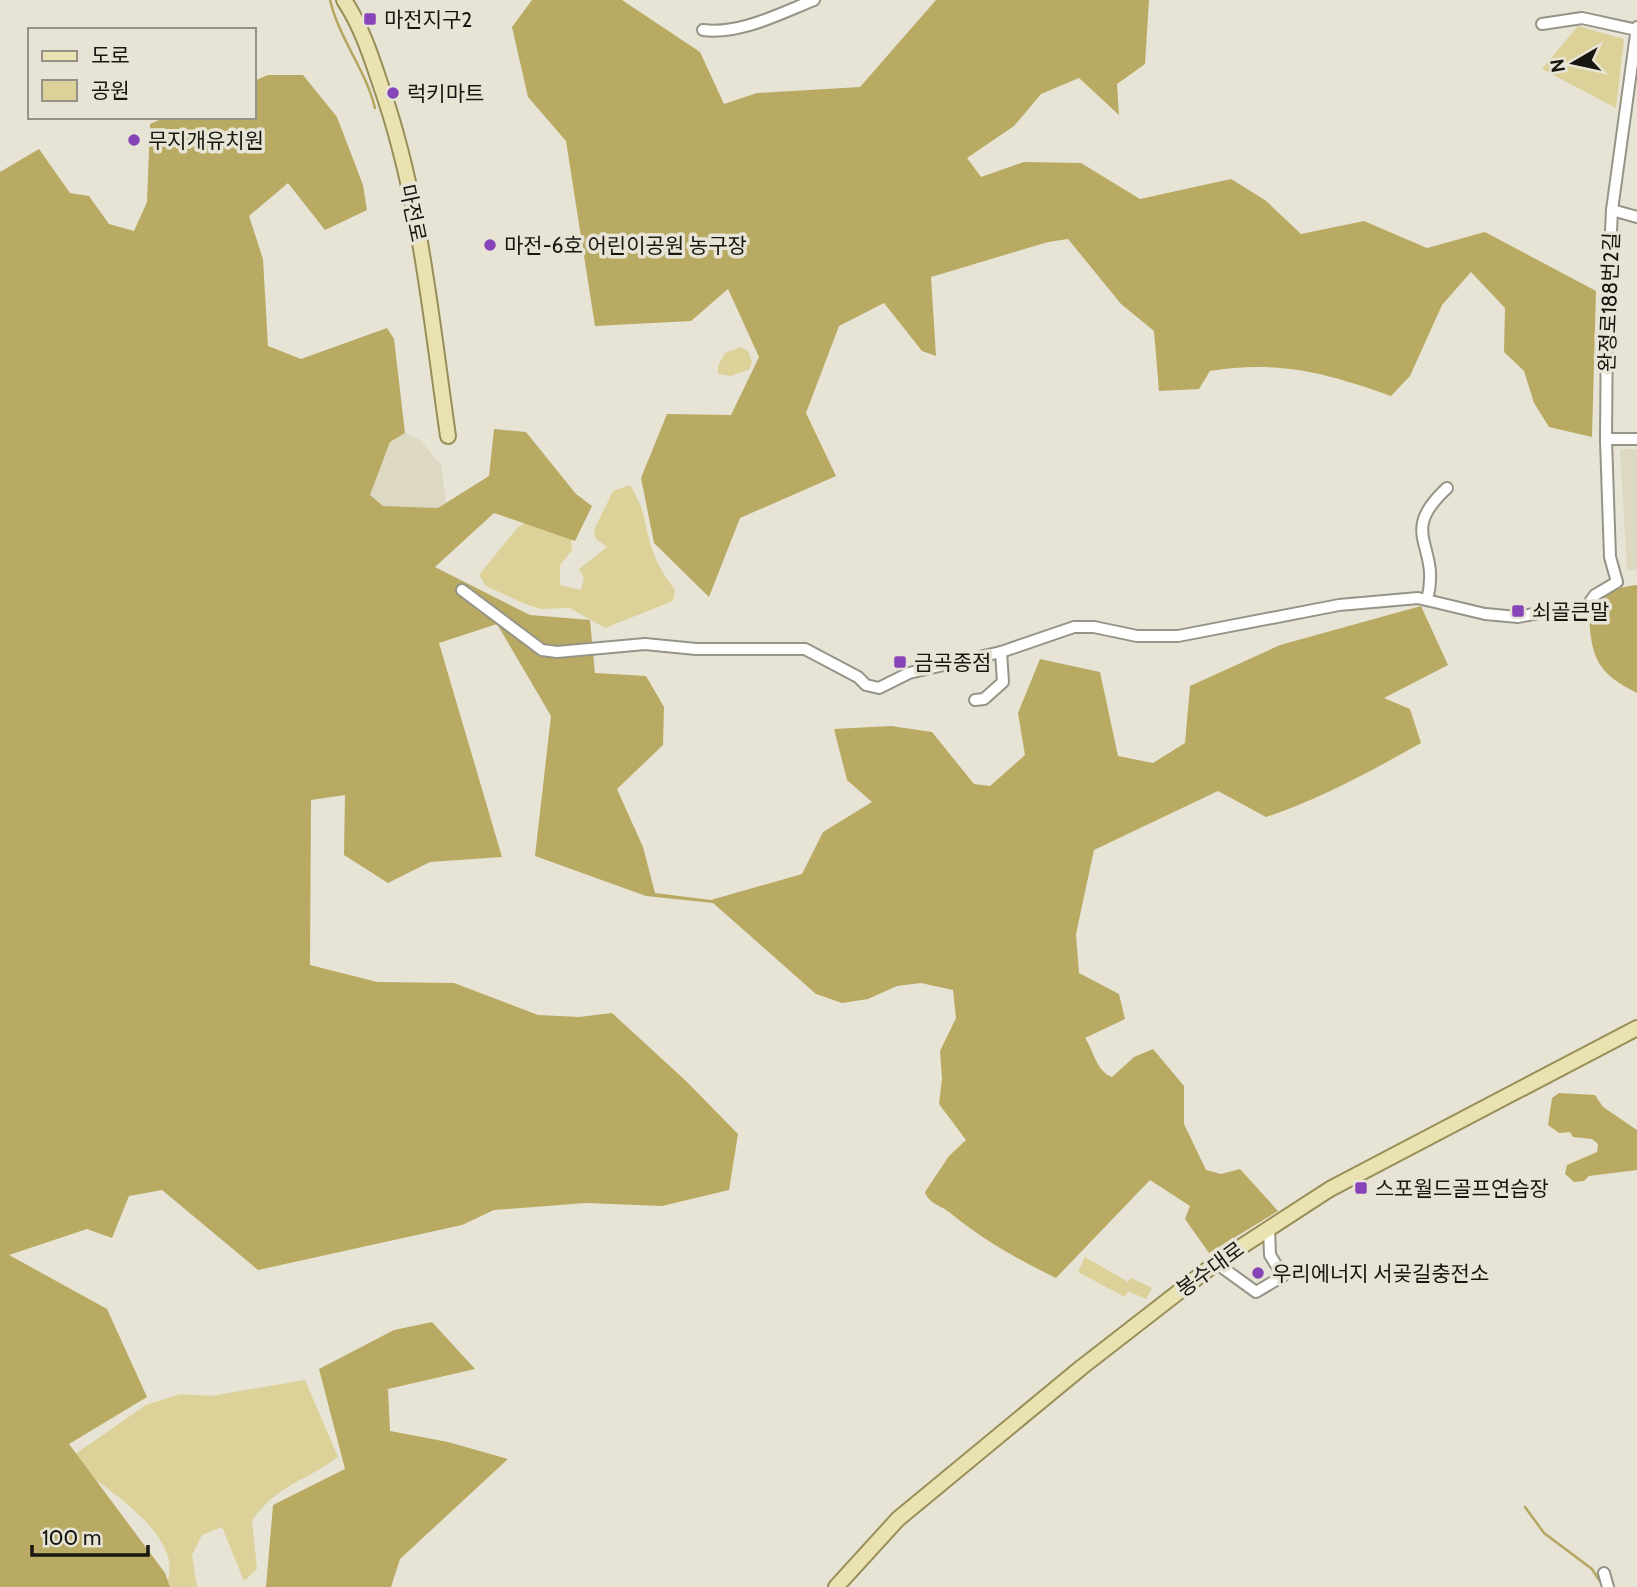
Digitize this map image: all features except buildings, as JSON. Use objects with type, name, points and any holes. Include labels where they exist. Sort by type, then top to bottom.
[{"type":"main road","name":"마전로","points":[[344,0],[360,25],[394,122],[419,239],[448,436]]},
{"type":"main road","name":"봉수대로","points":[[840,1585],[898,1520],[1082,1367],[1216,1263],[1329,1189],[1637,1026]]},
{"type":"street","points":[[703,30],[714,31],[740,26],[814,0]]},
{"type":"street","points":[[1542,24],[1582,18],[1637,29]]},
{"type":"street","name":"완정로188번2길","points":[[1579,617],[1595,595],[1617,582],[1610,557],[1606,439],[1612,210],[1637,29]]},
{"type":"street","points":[[1612,210],[1637,217]]},
{"type":"street","points":[[1606,439],[1637,439]]},
{"type":"street","points":[[1427,600],[1432,569],[1421,525],[1429,504],[1447,488]]},
{"type":"street","points":[[462,590],[542,650],[557,652],[645,644],[696,649],[805,649],[873,688],[884,686],[909,673],[1001,652],[1074,627],[1094,627],[1137,636],[1178,636],[1339,605],[1427,600],[1485,614],[1518,617],[1564,608]]},
{"type":"street","points":[[975,700],[984,699],[1003,682],[1001,652]]},
{"type":"street","points":[[1216,1263],[1256,1292],[1263,1290],[1283,1276],[1270,1255],[1269,1228]]},
{"type":"street","points":[[1604,1573],[1608,1587]]},
{"type":"shaded area","points":[[532,0],[622,0],[700,52],[724,104],[757,93],[860,87],[936,0],[1149,0],[1145,64],[1117,84],[1119,115],[1079,78],[1041,94],[1014,126],[967,158],[981,177],[1024,162],[1081,163],[1140,199],[1231,179],[1265,200],[1301,234],[1364,221],[1427,248],[1485,232],[1596,291],[1592,437],[1549,427],[1534,403],[1524,371],[1504,352],[1505,308],[1471,272],[1442,305],[1410,376],[1391,396],[1323,375],[1258,367],[1210,371],[1199,389],[1159,391],[1154,331],[1121,304],[1068,239],[1048,242],[931,277],[936,356],[922,351],[884,303],[839,326],[806,413],[836,476],[740,518],[709,597],[654,543],[641,478],[667,414],[731,415],[759,357],[728,289],[691,321],[595,326],[566,141],[528,97],[512,27]]},
{"type":"shaded area","points":[[268,75],[303,75],[337,117],[363,185],[367,210],[325,230],[288,183],[249,216],[263,259],[268,346],[301,359],[387,328],[394,339],[405,433],[390,442],[370,495],[383,506],[438,508],[489,476],[494,429],[526,432],[576,494],[592,506],[575,541],[494,513],[435,567],[530,615],[590,620],[595,673],[646,676],[664,707],[663,745],[617,789],[643,847],[655,893],[711,900],[802,874],[823,832],[872,802],[847,780],[834,729],[891,726],[932,732],[974,784],[990,786],[1025,755],[1018,713],[1040,659],[1100,672],[1118,756],[1153,763],[1185,743],[1190,686],[1280,645],[1421,606],[1448,665],[1384,698],[1410,709],[1421,743],[1364,774],[1306,802],[1266,817],[1218,791],[1094,850],[1076,934],[1079,973],[1119,994],[1125,1019],[1085,1038],[1096,1060],[1102,1070],[1112,1077],[1134,1057],[1153,1049],[1184,1086],[1184,1124],[1206,1170],[1221,1174],[1240,1169],[1278,1211],[1209,1253],[1185,1219],[1190,1206],[1150,1180],[1056,1278],[988,1240],[932,1202],[925,1192],[949,1156],[966,1140],[939,1104],[942,1079],[940,1051],[956,1018],[953,990],[921,983],[897,986],[868,999],[842,1003],[816,994],[713,903],[646,896],[535,856],[551,716],[497,624],[439,643],[502,857],[430,862],[388,883],[344,855],[345,795],[311,800],[310,965],[377,982],[454,983],[538,1015],[579,1017],[612,1013],[686,1081],[738,1134],[729,1190],[662,1206],[586,1203],[494,1210],[462,1225],[258,1270],[162,1190],[129,1196],[112,1238],[87,1229],[9,1255],[107,1309],[147,1397],[69,1444],[165,1573],[170,1587],[0,1587],[0,172],[39,149],[70,193],[89,196],[109,224],[134,231],[147,202],[150,124],[161,119],[256,119],[256,80]]},
{"type":"shaded area","points":[[405,433],[420,440],[441,465],[446,502],[438,508],[383,506],[370,495],[390,442]]},
{"type":"shaded area","points":[[1620,449],[1637,449],[1637,570],[1627,570]]},
{"type":"shaded area","points":[[1637,585],[1637,693],[1613,678],[1599,662],[1592,642],[1589,614],[1609,593]]},
{"type":"shaded area","points":[[1559,1093],[1595,1095],[1603,1107],[1637,1130],[1637,1170],[1589,1176],[1584,1181],[1574,1182],[1565,1174],[1567,1165],[1597,1152],[1598,1144],[1592,1139],[1573,1137],[1570,1132],[1559,1133],[1548,1125],[1552,1098]]},
{"type":"shaded area","points":[[432,1322],[475,1369],[388,1389],[390,1431],[448,1442],[508,1459],[400,1559],[391,1587],[266,1587],[273,1505],[345,1469],[319,1369],[394,1330]]},
{"type":"green space","points":[[1578,26],[1624,39],[1616,108],[1542,69]]},
{"type":"green space","points":[[741,347],[748,351],[752,361],[750,369],[731,376],[718,374],[718,366],[725,353]]},
{"type":"green space","points":[[630,485],[643,512],[655,557],[675,590],[673,601],[605,628],[570,608],[540,609],[486,586],[479,575],[518,527],[534,518],[571,532],[572,550],[560,565],[560,585],[581,590],[584,578],[579,569],[607,547],[596,539],[594,530],[613,491]]},
{"type":"green space","points":[[1085,1257],[1128,1282],[1131,1278],[1152,1288],[1146,1299],[1128,1291],[1125,1297],[1078,1272]]},
{"type":"green space","points":[[305,1380],[338,1457],[272,1498],[252,1520],[257,1569],[244,1581],[222,1527],[202,1535],[192,1555],[197,1587],[167,1587],[169,1560],[153,1530],[126,1504],[68,1459],[146,1405],[180,1394],[211,1396]]},
{"type":"waterway","points":[[330,0],[375,108]]},
{"type":"waterway","points":[[1525,1507],[1544,1533],[1592,1569],[1603,1586]]},
{"type":"place","name":"마전지구2","points":[[370,19]]},
{"type":"place","name":"럭키마트","points":[[393,93]]},
{"type":"place","name":"무지개유치원","points":[[134,140]]},
{"type":"place","name":"마전-6호 어린이공원 농구장","points":[[490,245]]},
{"type":"place","name":"쇠골큰말","points":[[1518,611]]},
{"type":"place","name":"금곡종점","points":[[900,662]]},
{"type":"place","name":"스포월드골프연습장","points":[[1361,1188]]},
{"type":"place","name":"우리에너지 서곶길충전소","points":[[1258,1273]]}]
